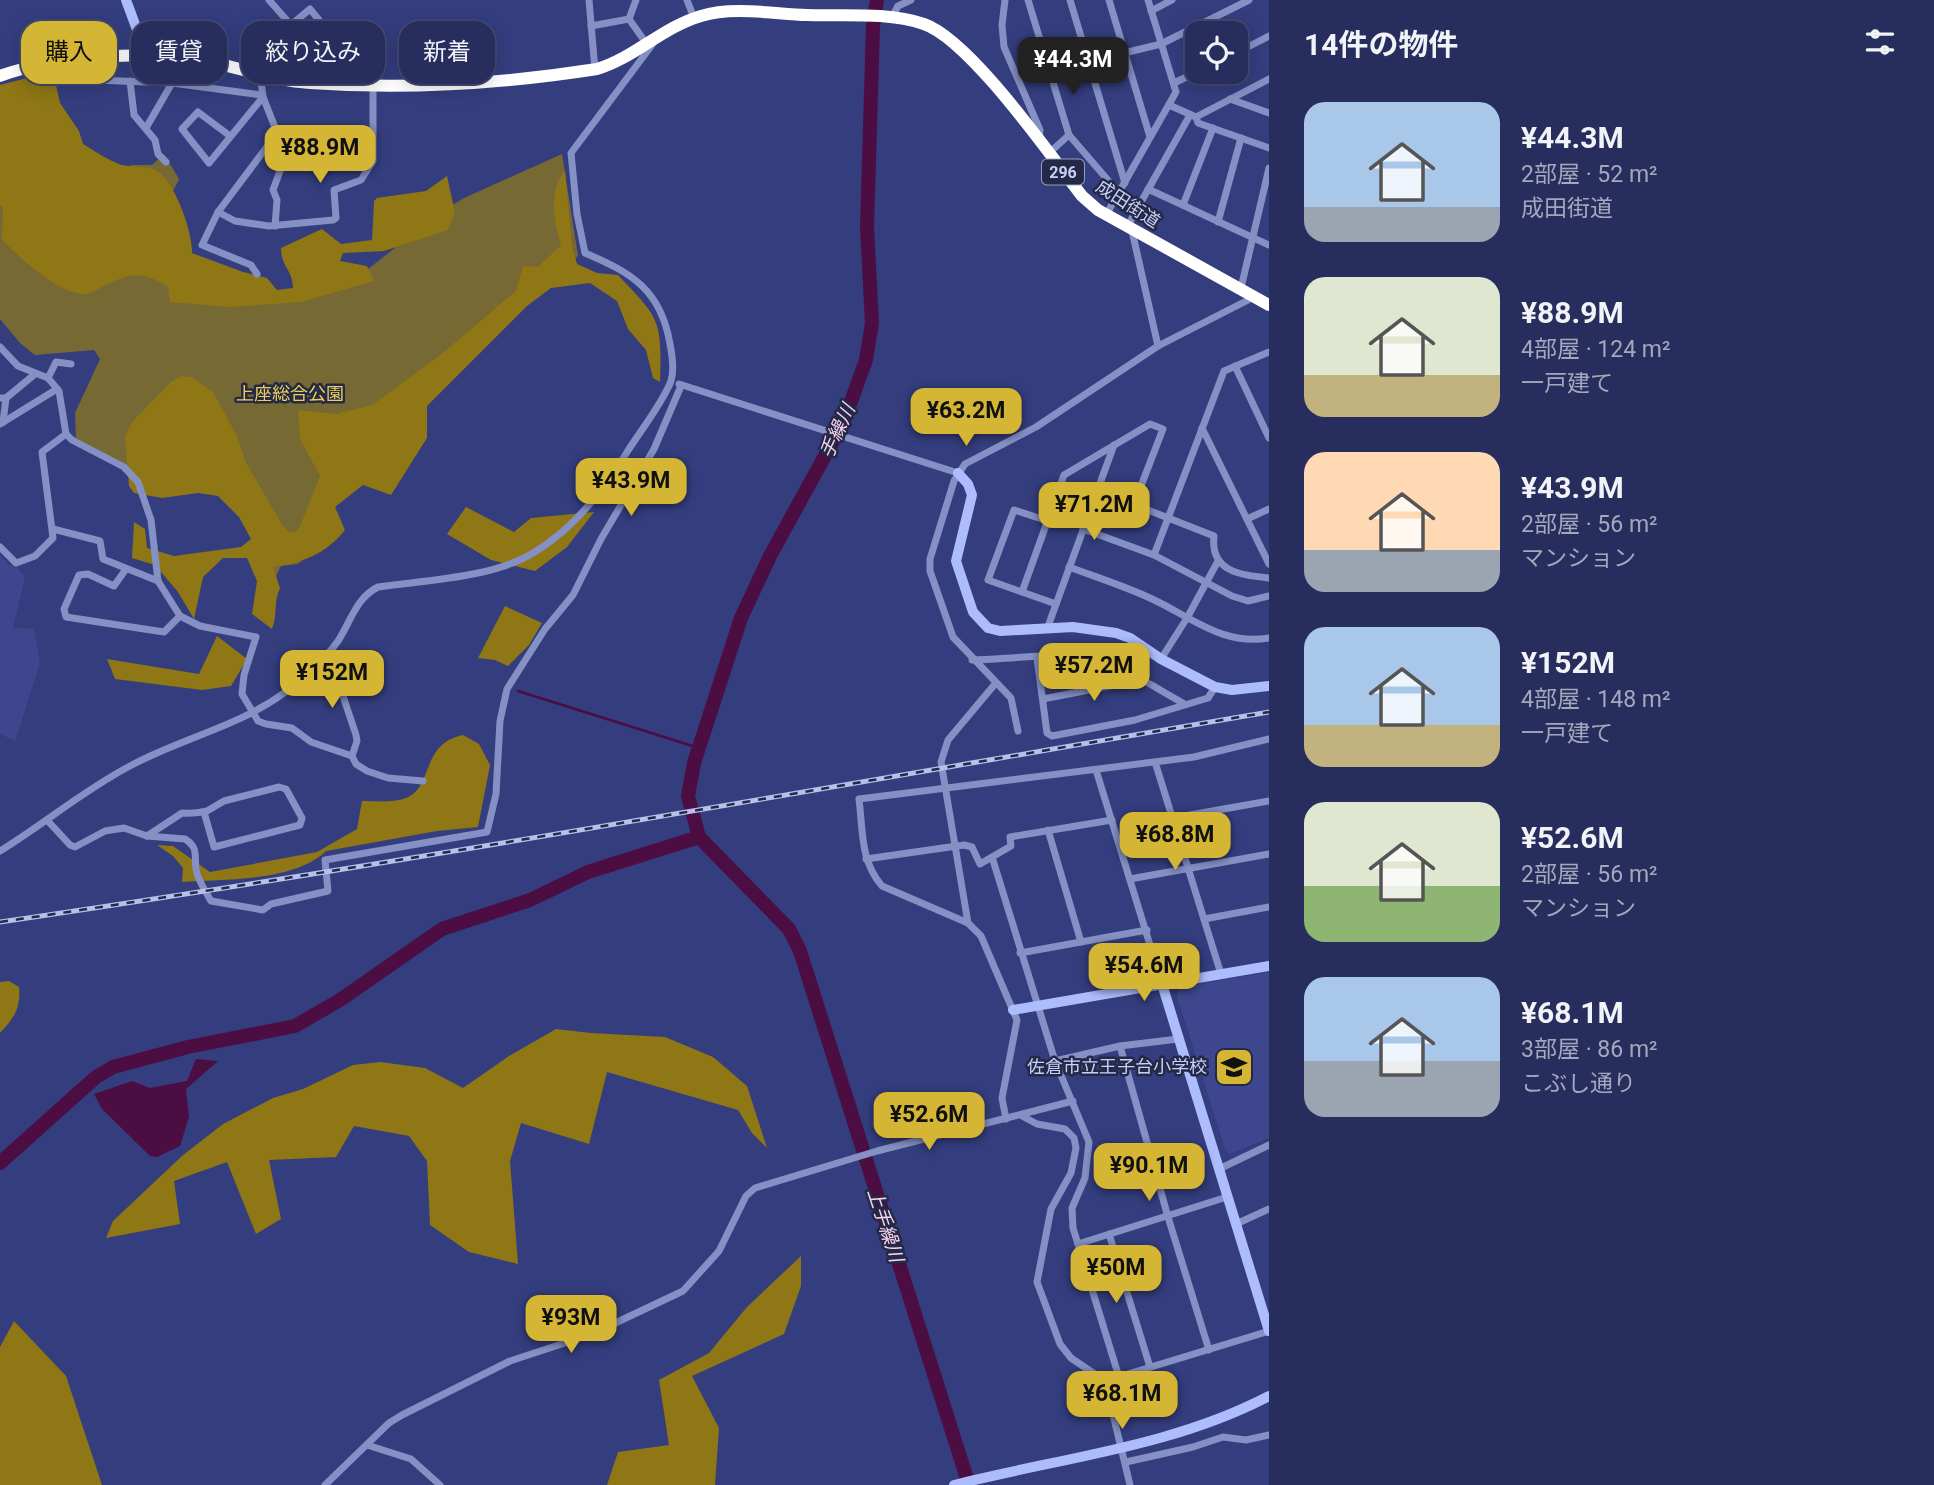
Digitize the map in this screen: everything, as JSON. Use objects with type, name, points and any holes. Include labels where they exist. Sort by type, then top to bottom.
[{"type":"highway","name":"成田街道","points":[[328,84],[453,86],[595,70],[612,65],[680,22],[734,13],[887,17],[927,25],[954,43],[976,64],[1082,196],[1130,229],[1269,305]]},
{"type":"highway","name":"成田街道","points":[[0,76],[21,70]]},
{"type":"street","points":[[126,0],[134,21]]},
{"type":"street","points":[[269,0],[287,21]]},
{"type":"street","points":[[589,0],[595,70]]},
{"type":"street","points":[[629,19],[636,0]]},
{"type":"street","points":[[687,0],[694,18]]},
{"type":"street","points":[[887,17],[898,6],[911,0]]},
{"type":"street","points":[[1005,0],[1002,41],[1040,130],[1038,140]]},
{"type":"street","points":[[1028,0],[1069,135],[1119,193]]},
{"type":"street","points":[[1070,0],[1125,183]]},
{"type":"street","points":[[1109,0],[1150,138]]},
{"type":"street","points":[[1106,215],[1176,92],[1148,0]]},
{"type":"street","points":[[1151,11],[1172,0]]},
{"type":"street","points":[[1050,71],[1161,44],[1249,0]]},
{"type":"street","points":[[295,21],[310,9],[319,21]]},
{"type":"street","points":[[591,26],[629,19]]},
{"type":"street","points":[[0,851],[130,765],[253,714],[286,691],[319,663],[337,642],[356,606],[368,592],[378,587],[488,570],[512,563],[533,553],[560,534],[601,492],[672,379],[667,325],[660,307],[628,275],[585,253],[576,214],[571,153],[652,45],[629,19]]},
{"type":"street","points":[[1248,47],[1269,36]]},
{"type":"street","points":[[1174,83],[1185,78]]},
{"type":"street","points":[[1158,346],[1130,229],[1148,189],[1193,116],[1269,79]]},
{"type":"street","points":[[117,81],[130,81],[134,115],[155,139],[158,154],[166,162]]},
{"type":"street","points":[[146,128],[171,84]]},
{"type":"street","points":[[179,84],[262,96]]},
{"type":"street","points":[[261,84],[262,96],[284,150],[283,163],[273,190],[277,200],[275,226]]},
{"type":"street","points":[[218,212],[235,221],[275,226],[336,218],[332,194],[334,190],[362,180],[373,160],[373,86]]},
{"type":"street","points":[[230,136],[198,112],[182,129],[209,163],[262,96]]},
{"type":"street","points":[[1230,100],[1269,113]]},
{"type":"street","points":[[1169,105],[1193,116],[1198,123],[1269,148]]},
{"type":"street","points":[[1183,205],[1213,128]]},
{"type":"street","points":[[257,274],[251,265],[202,245],[218,212],[278,132]]},
{"type":"street","points":[[1049,153],[1069,135]]},
{"type":"street","points":[[1218,222],[1241,138]]},
{"type":"street","points":[[1241,288],[1269,168]]},
{"type":"street","points":[[1148,189],[1269,245]]},
{"type":"street","points":[[1018,731],[1011,698],[953,637],[930,571],[930,559],[958,473],[965,464],[1036,427],[1158,346],[1255,297]]},
{"type":"street","points":[[0,347],[18,366],[48,378],[57,389],[66,420],[66,434]]},
{"type":"street","points":[[1154,555],[1224,371],[1269,352]]},
{"type":"street","points":[[48,378],[56,362],[71,364]]},
{"type":"street","points":[[1235,366],[1269,439]]},
{"type":"street","points":[[1,423],[3,398],[35,374]]},
{"type":"street","points":[[672,379],[681,386],[958,473],[968,484],[972,495],[956,561],[973,612],[988,628],[1000,631],[1073,627],[1116,633],[1130,638],[1161,659],[1214,687],[1232,690],[1269,686]]},
{"type":"street","points":[[47,820],[75,847],[105,831],[124,828],[147,836],[178,838],[191,843],[198,856],[196,871],[211,901],[263,910],[271,904],[328,891],[325,860],[487,832],[496,794],[500,721],[507,689],[545,629],[573,595],[601,539],[654,449],[681,386]]},
{"type":"street","points":[[1,423],[57,389]]},
{"type":"street","points":[[1021,592],[1064,475],[1150,424],[1163,429],[1134,504]]},
{"type":"street","points":[[1202,428],[1269,564]]},
{"type":"street","points":[[0,547],[16,563],[35,556],[47,547],[53,538],[42,452],[66,434]]},
{"type":"street","points":[[66,434],[93,453],[124,467],[138,482],[151,520],[158,581],[180,616],[217,630],[256,637],[244,676],[242,694],[253,714],[266,724],[292,728],[312,742],[352,757],[356,764],[367,771],[388,778],[423,780]]},
{"type":"street","points":[[1047,629],[1114,445]]},
{"type":"street","points":[[1097,490],[1214,536],[1213,548],[1218,561],[1238,574],[1269,578]]},
{"type":"street","points":[[1247,519],[1269,509]]},
{"type":"street","points":[[1048,521],[1014,510],[988,580],[1056,604]]},
{"type":"street","points":[[53,529],[100,541],[103,559],[158,581]]},
{"type":"street","points":[[1083,529],[1154,555],[1232,596],[1248,601],[1269,596]]},
{"type":"street","points":[[1161,659],[1218,561]]},
{"type":"street","points":[[1069,567],[1149,597],[1231,638],[1254,641],[1269,638]]},
{"type":"street","points":[[127,569],[114,586],[88,573],[79,575],[64,609],[66,617],[164,632],[180,616]]},
{"type":"street","points":[[972,660],[1073,657],[1096,660],[1118,667],[1183,703]]},
{"type":"street","points":[[1037,658],[1047,733],[1052,736],[1155,715],[1183,703],[1208,698],[1214,687]]},
{"type":"street","points":[[319,663],[330,672],[343,696],[356,734],[357,741],[352,757]]},
{"type":"street","points":[[1042,699],[1140,680]]},
{"type":"street","points":[[968,923],[942,762],[944,748],[995,684]]},
{"type":"street","points":[[1006,1119],[1002,1098],[1017,1024],[981,936],[968,923],[882,886],[874,878],[862,847],[859,799],[1211,754],[1269,739]]},
{"type":"street","points":[[1155,762],[1221,974]]},
{"type":"street","points":[[1096,770],[1269,1331],[1105,1381]]},
{"type":"street","points":[[147,836],[182,813],[204,812],[224,801],[279,786],[286,789],[302,818],[300,825],[214,846],[204,812]]},
{"type":"street","points":[[1173,818],[1269,801]]},
{"type":"street","points":[[866,859],[972,847],[980,864],[1012,846],[1010,837],[1112,820]]},
{"type":"street","points":[[1048,831],[1081,942]]},
{"type":"street","points":[[1130,879],[1269,854]]},
{"type":"street","points":[[992,857],[1055,1061],[1089,1142],[1085,1178],[1072,1208],[1073,1228],[1119,1377]]},
{"type":"street","points":[[1204,919],[1269,907]]},
{"type":"street","points":[[1020,953],[1147,930]]},
{"type":"street","points":[[1013,1010],[1269,966]]},
{"type":"street","points":[[1055,1061],[1120,1046],[1178,1039]]},
{"type":"street","points":[[1120,1046],[1209,1350]]},
{"type":"street","points":[[325,1485],[402,1415],[510,1362],[592,1335],[683,1291],[719,1251],[746,1195],[755,1188],[877,1150],[1073,1101]]},
{"type":"street","points":[[1021,1115],[1037,1124],[1065,1129],[1074,1138],[1076,1148],[1071,1172],[1051,1209],[1037,1282],[1060,1344],[1072,1357],[1105,1381],[1130,1485]]},
{"type":"street","points":[[1219,1169],[1269,1145]]},
{"type":"street","points":[[1078,1244],[1227,1197]]},
{"type":"street","points":[[1236,1224],[1269,1209]]},
{"type":"street","points":[[1109,1234],[1150,1367]]},
{"type":"street","points":[[956,1485],[1120,1448],[1202,1424],[1269,1396]]},
{"type":"street","points":[[1126,1462],[1193,1447],[1223,1437],[1246,1440],[1269,1435]]},
{"type":"street","points":[[367,1445],[411,1460],[440,1485]]},
{"type":"shaded area","points":[[21,80],[21,84],[56,84],[60,103],[79,131],[83,144],[122,165],[155,170],[162,175],[176,195],[186,221],[192,253],[267,278],[277,290],[293,288],[281,248],[322,229],[341,244],[372,240],[374,201],[377,198],[426,191],[447,176],[454,216],[448,230],[384,251],[343,253],[340,261],[367,266],[374,281],[301,302],[230,307],[170,302],[168,287],[150,278],[135,275],[88,294],[77,293],[53,283],[2,240],[0,85]]},
{"type":"shaded area","points":[[565,170],[572,247],[577,264],[597,273],[618,275],[643,302],[659,332],[660,382],[653,378],[646,350],[628,329],[617,301],[590,283],[551,288],[527,306],[427,406],[427,438],[391,495],[363,485],[335,507],[345,530],[338,538],[313,556],[273,567],[280,588],[272,629],[252,614],[257,581],[247,558],[223,558],[203,577],[194,619],[178,592],[155,565],[132,558],[134,522],[145,529],[147,548],[174,556],[241,547],[251,539],[239,517],[218,496],[198,493],[162,498],[134,493],[129,486],[125,437],[132,422],[172,381],[182,376],[191,377],[213,392],[237,436],[246,463],[283,526],[289,532],[298,531],[320,476],[300,439],[298,410],[336,414],[372,405],[438,357],[516,291],[523,266],[538,267],[561,245],[556,226],[554,197]]},
{"type":"shaded area","points":[[466,507],[514,532],[531,518],[594,512],[567,547],[535,571],[491,560],[447,534]]},
{"type":"shaded area","points":[[0,555],[8,564],[17,567],[25,577],[13,628],[34,629],[40,663],[15,741],[0,734]]},
{"type":"shaded area","points":[[505,606],[542,623],[529,645],[508,666],[495,660],[478,658]]},
{"type":"shaded area","points":[[217,636],[247,659],[231,686],[202,690],[115,679],[107,659],[199,674]]},
{"type":"shaded area","points":[[463,735],[479,744],[490,765],[478,827],[437,831],[326,851],[312,861],[277,874],[218,880],[182,882],[183,868],[173,856],[157,845],[173,846],[210,872],[317,852],[357,829],[362,801],[395,801],[415,793],[440,747]]},
{"type":"shaded area","name":"佐倉市立王子台小学校","points":[[1269,972],[1269,1138],[1229,1154],[1225,1149],[1177,996],[1178,990],[1182,987]]},
{"type":"shaded area","points":[[9,981],[19,987],[18,1007],[0,1033],[0,982]]},
{"type":"shaded area","points":[[556,1029],[665,1037],[713,1057],[747,1086],[767,1148],[752,1133],[738,1110],[607,1072],[589,1144],[521,1123],[510,1161],[518,1264],[469,1252],[430,1225],[427,1161],[409,1136],[354,1126],[336,1157],[269,1160],[281,1219],[256,1234],[227,1162],[174,1181],[180,1224],[106,1238],[113,1221],[182,1156],[223,1124],[273,1098],[303,1089],[353,1065],[380,1062],[425,1068],[463,1088],[509,1056]]},
{"type":"shaded area","points":[[196,1059],[218,1061],[186,1089],[189,1117],[180,1146],[157,1157],[150,1156],[102,1109],[94,1094],[132,1081],[150,1088],[187,1081]]},
{"type":"shaded area","points":[[801,1256],[801,1286],[784,1334],[692,1376],[719,1428],[715,1485],[607,1485],[618,1452],[669,1445],[659,1380],[709,1353],[747,1307]]},
{"type":"shaded area","points":[[14,1321],[66,1376],[102,1485],[0,1485],[0,1347]]},
{"type":"green space","name":"上座総合公園","points":[[36,84],[52,84],[65,132],[122,192],[131,165],[152,165],[164,154],[179,179],[165,208],[171,281],[288,295],[354,280],[441,212],[464,198],[562,154],[578,256],[404,397],[335,485],[325,543],[298,564],[281,566],[276,576],[227,474],[134,475],[76,441],[75,413],[100,359],[94,350],[35,355],[20,343],[0,319],[0,184]]},
{"type":"waterway","name":"手繰川","points":[[699,837],[688,796],[694,763],[741,618],[770,556],[844,421],[866,360],[872,323],[867,227],[873,26],[877,0]]},
{"type":"waterway","points":[[518,691],[699,748]]},
{"type":"waterway","name":"上手繰川","points":[[699,837],[789,929],[800,951],[969,1485]]},
{"type":"waterway","points":[[0,1163],[96,1077],[113,1067],[188,1047],[295,1026],[340,1000],[442,929],[530,900],[588,872],[699,837]]},
{"type":"railway","points":[[0,922],[476,847],[1269,712]]},
{"type":"place","name":"佐倉市立王子台小学校","points":[[1234,1067]]}]
